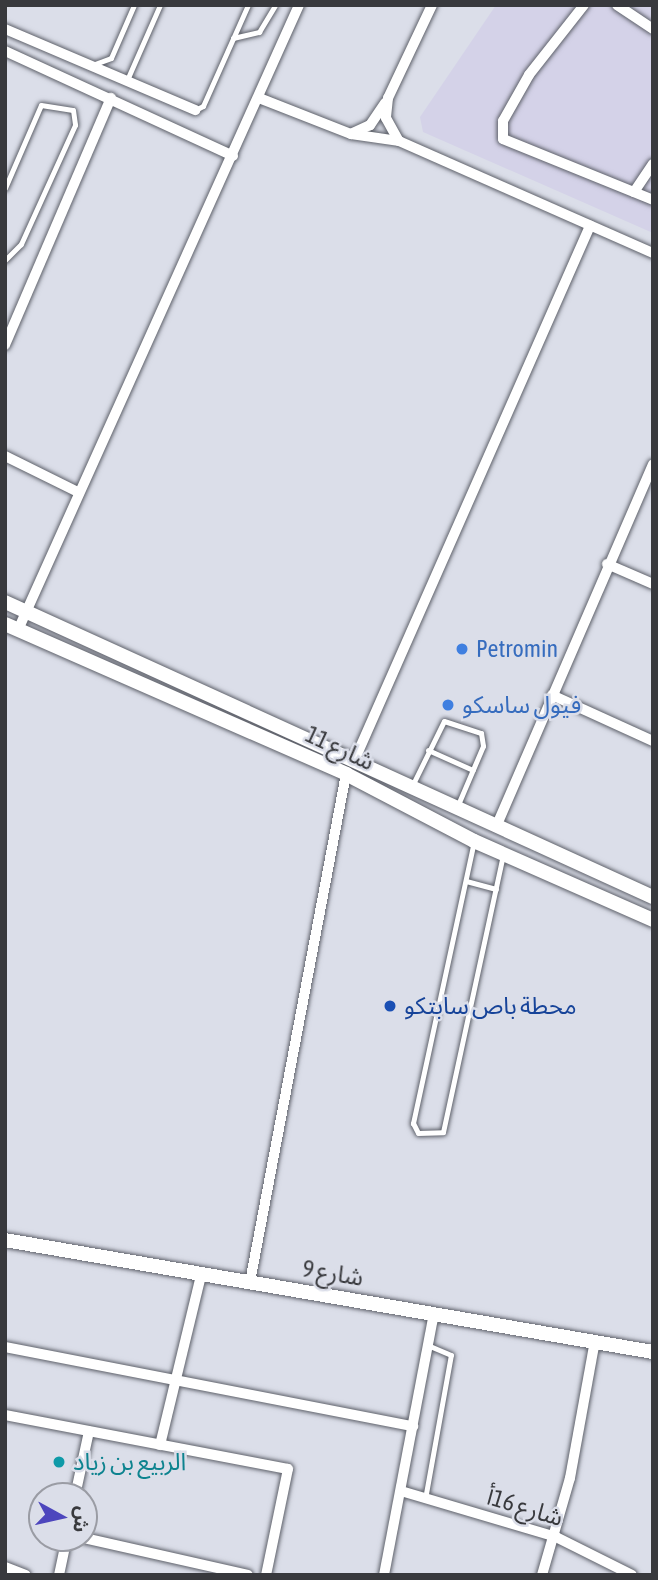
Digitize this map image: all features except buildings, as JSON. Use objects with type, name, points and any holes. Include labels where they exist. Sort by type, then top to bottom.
[{"type":"street","points":[[12,627],[27,612],[78,492],[260,98],[299,5]]},
{"type":"street","points":[[352,134],[370,125],[388,98],[432,5]]},
{"type":"street","points":[[584,5],[529,75],[503,121],[503,139],[652,198]]},
{"type":"street","points":[[617,5],[653,29]]},
{"type":"street","points":[[5,29],[195,110]]},
{"type":"street","points":[[5,51],[233,156]]},
{"type":"street","points":[[5,345],[111,98]]},
{"type":"street","points":[[260,98],[352,134],[399,141],[653,253]]},
{"type":"street","points":[[388,98],[386,118],[399,141]]},
{"type":"street","points":[[634,192],[653,164]]},
{"type":"street","points":[[355,759],[590,226]]},
{"type":"street","points":[[5,456],[78,492]]},
{"type":"street","points":[[496,827],[607,564],[653,464]]},
{"type":"street","points":[[607,564],[653,584]]},
{"type":"street","name":"شارع 11","points":[[5,603],[355,759],[411,789],[653,897]]},
{"type":"street","name":"شارع 11","points":[[12,627],[345,774],[474,841],[653,920]]},
{"type":"street","points":[[552,695],[653,741]]},
{"type":"street","points":[[250,1282],[345,774]]},
{"type":"street","name":"شارع 9","points":[[5,1240],[653,1352]]},
{"type":"street","points":[[160,1445],[201,1275]]},
{"type":"street","points":[[384,1575],[434,1313]]},
{"type":"street","points":[[542,1575],[556,1537],[595,1341]]},
{"type":"street","points":[[5,1348],[176,1377],[413,1426]]},
{"type":"street","points":[[5,1415],[288,1469],[266,1575]]},
{"type":"street","points":[[78,1482],[89,1431]]},
{"type":"street","name":"شارع 16أ","points":[[401,1492],[556,1537],[632,1575]]},
{"type":"street","points":[[98,1541],[248,1575]]},
{"type":"street","points":[[59,1575],[64,1552]]},
{"type":"street","points":[[5,1567],[26,1575]]},
{"type":"lane","points":[[92,65],[111,58],[134,5]]},
{"type":"lane","points":[[127,80],[160,5]]},
{"type":"lane","points":[[195,110],[203,106],[248,5]]},
{"type":"lane","points":[[233,38],[259,32],[275,5]]},
{"type":"lane","points":[[5,188],[41,106],[55,102],[73,110],[75,125],[27,233],[5,260]]},
{"type":"lane","points":[[411,789],[444,720],[481,733],[483,746],[456,809]]},
{"type":"lane","points":[[428,750],[472,770]]},
{"type":"lane","points":[[474,841],[413,1123],[418,1133],[443,1132],[503,854]]},
{"type":"lane","points":[[466,881],[496,889]]},
{"type":"lane","points":[[425,1499],[451,1355],[428,1345]]},
{"type":"shaded area","points":[[496,5],[653,5],[653,233],[423,132],[420,117]]},
{"type":"place","name":"Petromin","points":[[462,649]]},
{"type":"place","name":"فيول ساسكو","points":[[448,705]]},
{"type":"place","name":"محطة باص سابتكو","points":[[390,1006]]},
{"type":"place","name":"الربيع بن زياد","points":[[59,1462]]}]
